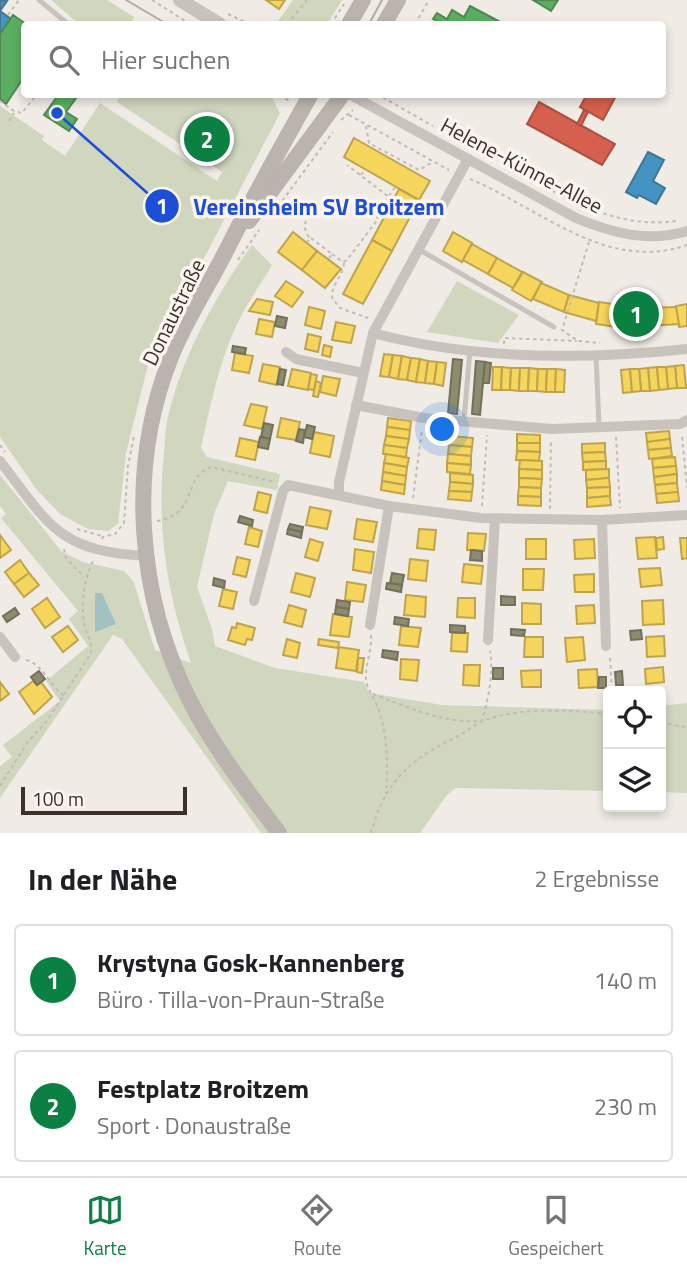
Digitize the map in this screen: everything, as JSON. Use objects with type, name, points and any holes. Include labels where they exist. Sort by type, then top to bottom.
[{"type":"main road","points":[[351,21],[363,0]]},
{"type":"main road","points":[[386,21],[398,0]]},
{"type":"main road","name":"Donaustraße","points":[[230,259],[264,176],[308,98]]},
{"type":"main road","name":"Donaustraße","points":[[279,833],[206,729],[189,699],[159,617],[146,555],[144,469],[157,397],[182,331],[340,98]]},
{"type":"street","points":[[180,0],[222,18]]},
{"type":"street","name":"Helene-Künne-Allee","points":[[356,98],[576,218],[611,232],[636,236],[659,236],[687,231]]},
{"type":"street","points":[[339,494],[339,482],[375,328],[468,159]]},
{"type":"street","points":[[375,328],[408,341],[503,353],[596,356],[687,349]]},
{"type":"street","points":[[286,352],[296,359],[363,373]]},
{"type":"street","points":[[356,405],[424,418],[552,429],[616,428],[684,422]]},
{"type":"street","points":[[4,458],[46,519],[66,538],[97,550],[146,555]]},
{"type":"street","points":[[254,601],[283,491],[288,485],[389,506],[481,518],[620,520],[687,515]]},
{"type":"street","points":[[370,625],[389,506]]},
{"type":"street","points":[[488,640],[495,519]]},
{"type":"street","points":[[603,520],[606,646]]},
{"type":"street","points":[[0,637],[15,657]]},
{"type":"lane","points":[[39,0],[64,21]]},
{"type":"lane","points":[[418,249],[554,327]]},
{"type":"lane","points":[[464,421],[470,350]]},
{"type":"lane","points":[[596,356],[599,428]]},
{"type":"path","points":[[8,15],[19,0]]},
{"type":"path","points":[[152,0],[185,21]]},
{"type":"path","points":[[290,21],[307,0]]},
{"type":"path","points":[[333,21],[346,0]]},
{"type":"path","points":[[417,21],[429,0]]},
{"type":"path","points":[[0,102],[22,113],[34,98]]},
{"type":"path","points":[[384,98],[442,132]]},
{"type":"path","points":[[9,121],[14,111]]},
{"type":"path","points":[[272,214],[333,133],[334,126],[349,115]]},
{"type":"path","points":[[365,125],[369,143],[374,147],[418,171],[432,162]]},
{"type":"path","points":[[498,162],[596,213],[638,223],[679,221]]},
{"type":"path","points":[[347,165],[389,197]]},
{"type":"path","points":[[361,176],[365,169]]},
{"type":"path","points":[[375,328],[340,308],[332,298],[333,288],[344,272],[344,262],[378,219],[376,215],[396,186]]},
{"type":"path","points":[[318,202],[304,223],[305,232],[344,262]]},
{"type":"path","points":[[230,259],[264,225]]},
{"type":"path","points":[[307,243],[310,238]]},
{"type":"path","points":[[578,341],[562,330],[589,240]]},
{"type":"path","points":[[328,260],[332,254]]},
{"type":"path","points":[[503,353],[505,338],[594,341],[603,345]]},
{"type":"path","points":[[411,509],[424,418]]},
{"type":"path","points":[[684,422],[687,488]]},
{"type":"path","points":[[481,518],[488,424]]},
{"type":"path","points":[[616,428],[620,520]]},
{"type":"path","points":[[550,521],[552,429]]},
{"type":"path","points":[[0,445],[4,458]]},
{"type":"path","points":[[156,522],[171,519],[178,514],[186,503],[196,478],[211,467],[288,485]]},
{"type":"path","points":[[85,578],[66,558],[66,538],[72,526],[103,537],[115,534],[124,523]]},
{"type":"path","points":[[0,786],[27,743],[64,696],[92,649],[84,623],[85,578],[103,537]]},
{"type":"path","points":[[370,625],[372,646],[366,681],[384,730],[387,751],[386,794]]},
{"type":"path","points":[[371,833],[376,815],[398,776],[413,762],[482,721],[489,695],[492,660],[488,640]]},
{"type":"path","points":[[606,646],[611,663],[612,686]]},
{"type":"path","points":[[15,657],[35,662],[64,696]]},
{"type":"path","points":[[373,694],[416,711],[449,720],[482,721],[519,713],[542,712],[603,714]]},
{"type":"path","points":[[666,724],[687,727]]},
{"type":"green space","points":[[51,0],[107,0],[134,17],[132,21],[76,21]]},
{"type":"green space","points":[[293,0],[342,0],[329,21],[278,21]]},
{"type":"green space","points":[[119,98],[272,98],[280,113],[148,365],[126,453],[118,524],[108,531],[88,529],[60,514],[37,490],[0,437],[0,106],[44,136],[42,140],[65,156],[100,103],[217,181],[222,172],[117,102]]},
{"type":"green space","points":[[252,245],[272,265],[237,323],[230,340],[218,376],[201,448],[207,457],[280,474],[277,490],[228,481],[214,514],[197,587],[215,646],[275,668],[364,682],[369,693],[442,705],[603,710],[603,791],[456,788],[447,795],[420,833],[261,833],[122,639],[113,635],[0,798],[0,766],[12,757],[3,745],[60,701],[46,681],[88,646],[69,619],[78,611],[1,518],[6,514],[0,506],[0,475],[62,552],[83,562],[124,571],[134,583],[155,650],[191,663],[170,586],[163,534],[161,507],[166,426],[174,394],[191,349],[225,285]]},
{"type":"green space","points":[[457,281],[519,315],[498,343],[427,332]]},
{"type":"green space","points":[[687,703],[687,793],[666,792],[666,705]]},
{"type":"water","points":[[95,593],[102,593],[116,624],[95,632]]},
{"type":"building: Wohnen","points":[[266,0],[285,0],[279,9]]},
{"type":"building: Wohnen","points":[[354,138],[430,181],[419,200],[344,157]]},
{"type":"building: Wohnen","points":[[399,189],[419,200],[392,251],[372,240]]},
{"type":"building: Wohnen","points":[[293,232],[317,251],[302,270],[278,252]]},
{"type":"building: Wohnen","points":[[453,232],[472,243],[462,262],[443,251]]},
{"type":"building: Wohnen","points":[[372,240],[392,251],[363,304],[343,294]]},
{"type":"building: Wohnen","points":[[472,244],[497,258],[488,274],[463,260]]},
{"type":"building: Wohnen","points":[[317,251],[341,269],[325,288],[302,270]]},
{"type":"building: Wohnen","points":[[497,258],[522,272],[513,288],[488,274]]},
{"type":"building: Wohnen","points":[[523,272],[542,282],[531,301],[512,290]]},
{"type":"building: Wohnen","points":[[286,281],[303,292],[292,307],[275,296]]},
{"type":"building: Wohnen","points":[[541,283],[569,295],[564,312],[533,299]]},
{"type":"building: Wohnen","points":[[569,295],[599,303],[596,321],[564,312]]},
{"type":"building: Wohnen","points":[[257,299],[273,302],[270,315],[249,311]]},
{"type":"building: Wohnen","points":[[599,302],[620,305],[617,327],[596,324]]},
{"type":"building: Wohnen","points":[[687,304],[687,326],[679,327],[676,306]]},
{"type":"building: Wohnen","points":[[621,306],[648,308],[648,326],[618,324]]},
{"type":"building: Wohnen","points":[[309,307],[325,311],[321,329],[305,325]]},
{"type":"building: Wohnen","points":[[676,307],[679,324],[648,326],[648,308]]},
{"type":"building: Wohnen","points":[[259,319],[275,322],[272,337],[256,334]]},
{"type":"building: Wohnen","points":[[336,322],[355,326],[351,343],[332,340]]},
{"type":"building: Wohnen","points":[[308,334],[321,337],[318,352],[305,349]]},
{"type":"building: Wohnen","points":[[324,345],[332,347],[330,357],[322,355]]},
{"type":"building: Wohnen","points":[[235,353],[253,356],[249,373],[232,370]]},
{"type":"building: Wohnen","points":[[384,354],[393,355],[389,377],[380,376]]},
{"type":"building: Wohnen","points":[[393,355],[402,356],[398,379],[389,377]]},
{"type":"building: Wohnen","points":[[402,356],[411,358],[407,380],[398,379]]},
{"type":"building: Wohnen","points":[[411,358],[420,359],[416,382],[407,380]]},
{"type":"building: Wohnen","points":[[420,359],[428,361],[425,383],[416,382]]},
{"type":"building: Wohnen","points":[[428,361],[437,362],[434,384],[425,383]]},
{"type":"building: Wohnen","points":[[437,362],[446,363],[443,386],[434,384]]},
{"type":"building: Wohnen","points":[[263,364],[280,367],[277,385],[259,381]]},
{"type":"building: Wohnen","points":[[684,365],[686,388],[677,388],[675,366]]},
{"type":"building: Wohnen","points":[[675,366],[677,388],[668,389],[666,367]]},
{"type":"building: Wohnen","points":[[493,367],[502,367],[501,390],[492,390]]},
{"type":"building: Wohnen","points":[[502,367],[511,368],[510,390],[501,390]]},
{"type":"building: Wohnen","points":[[657,367],[659,390],[650,391],[648,368]]},
{"type":"building: Wohnen","points":[[657,367],[666,367],[668,389],[659,390]]},
{"type":"building: Wohnen","points":[[511,368],[520,368],[519,391],[510,390]]},
{"type":"building: Wohnen","points":[[520,368],[529,368],[528,391],[519,391]]},
{"type":"building: Wohnen","points":[[529,368],[538,369],[537,391],[528,391]]},
{"type":"building: Wohnen","points":[[648,368],[650,391],[641,391],[639,369]]},
{"type":"building: Wohnen","points":[[292,369],[311,373],[308,390],[288,386]]},
{"type":"building: Wohnen","points":[[538,369],[547,369],[546,392],[537,391]]},
{"type":"building: Wohnen","points":[[547,369],[556,369],[555,392],[546,392]]},
{"type":"building: Wohnen","points":[[556,369],[565,370],[564,392],[555,392]]},
{"type":"building: Wohnen","points":[[630,369],[632,392],[623,393],[621,370]]},
{"type":"building: Wohnen","points":[[630,369],[639,369],[641,391],[632,392]]},
{"type":"building: Wohnen","points":[[311,374],[317,375],[314,390],[308,389]]},
{"type":"building: Wohnen","points":[[323,376],[340,379],[336,396],[320,392]]},
{"type":"building: Wohnen","points":[[316,381],[321,383],[318,397],[313,396]]},
{"type":"building: Wohnen","points":[[251,404],[267,407],[262,429],[244,425]]},
{"type":"building: Wohnen","points":[[281,418],[300,422],[296,440],[277,437]]},
{"type":"building: Wohnen","points":[[388,418],[411,421],[410,430],[387,427]]},
{"type":"building: Wohnen","points":[[387,427],[410,430],[409,439],[386,436]]},
{"type":"building: Wohnen","points":[[669,431],[670,439],[647,442],[646,433]]},
{"type":"building: Wohnen","points":[[314,432],[334,436],[330,457],[310,453]]},
{"type":"building: Wohnen","points":[[517,434],[540,435],[540,443],[517,443]]},
{"type":"building: Wohnen","points":[[386,436],[409,439],[407,448],[384,445]]},
{"type":"building: Wohnen","points":[[450,436],[473,438],[472,447],[449,445]]},
{"type":"building: Wohnen","points":[[240,438],[259,442],[255,460],[236,456]]},
{"type":"building: Wohnen","points":[[670,439],[671,448],[648,450],[647,442]]},
{"type":"building: Wohnen","points":[[517,443],[540,443],[540,452],[517,451]]},
{"type":"building: Wohnen","points":[[605,443],[605,452],[582,453],[582,444]]},
{"type":"building: Wohnen","points":[[384,445],[407,448],[406,457],[383,454]]},
{"type":"building: Wohnen","points":[[449,445],[472,447],[471,456],[448,454]]},
{"type":"building: Wohnen","points":[[671,448],[672,456],[649,459],[648,450]]},
{"type":"building: Wohnen","points":[[517,451],[540,452],[539,461],[516,460]]},
{"type":"building: Wohnen","points":[[605,452],[606,461],[583,462],[582,453]]},
{"type":"building: Wohnen","points":[[386,454],[409,458],[407,467],[384,463]]},
{"type":"building: Wohnen","points":[[448,454],[471,456],[471,465],[447,463]]},
{"type":"building: Wohnen","points":[[675,457],[676,466],[653,468],[652,459]]},
{"type":"building: Wohnen","points":[[520,460],[542,461],[542,470],[519,469]]},
{"type":"building: Wohnen","points":[[606,461],[606,469],[583,470],[583,462]]},
{"type":"building: Wohnen","points":[[384,463],[407,467],[406,476],[383,472]]},
{"type":"building: Wohnen","points":[[447,463],[471,465],[470,474],[447,472]]},
{"type":"building: Wohnen","points":[[676,466],[677,474],[654,477],[653,468]]},
{"type":"building: Wohnen","points":[[519,469],[542,470],[542,479],[519,478]]},
{"type":"building: Wohnen","points":[[609,469],[609,478],[586,480],[586,470]]},
{"type":"building: Wohnen","points":[[383,472],[406,476],[405,485],[382,481]]},
{"type":"building: Wohnen","points":[[450,473],[473,475],[473,484],[450,482]]},
{"type":"building: Wohnen","points":[[677,474],[677,483],[655,485],[654,477]]},
{"type":"building: Wohnen","points":[[519,478],[542,479],[541,488],[519,487]]},
{"type":"building: Wohnen","points":[[609,478],[610,487],[587,488],[586,480]]},
{"type":"building: Wohnen","points":[[382,481],[405,485],[404,494],[381,490]]},
{"type":"building: Wohnen","points":[[450,482],[473,484],[472,492],[449,491]]},
{"type":"building: Wohnen","points":[[677,483],[678,492],[656,494],[655,485]]},
{"type":"building: Wohnen","points":[[519,487],[541,488],[541,497],[518,496]]},
{"type":"building: Wohnen","points":[[610,487],[610,496],[587,498],[587,488]]},
{"type":"building: Wohnen","points":[[449,491],[472,492],[471,501],[448,499]]},
{"type":"building: Wohnen","points":[[258,492],[271,495],[267,513],[254,510]]},
{"type":"building: Wohnen","points":[[678,492],[679,501],[657,503],[656,494]]},
{"type":"building: Wohnen","points":[[518,496],[541,497],[541,506],[518,505]]},
{"type":"building: Wohnen","points":[[610,496],[611,505],[587,507],[587,498]]},
{"type":"building: Wohnen","points":[[310,507],[331,511],[327,529],[306,525]]},
{"type":"building: Wohnen","points":[[357,519],[377,522],[373,542],[354,539]]},
{"type":"building: Wohnen","points":[[249,527],[262,531],[258,547],[245,544]]},
{"type":"building: Wohnen","points":[[419,529],[436,530],[434,550],[417,548]]},
{"type":"building: Wohnen","points":[[468,533],[486,534],[484,551],[467,550]]},
{"type":"building: Wohnen","points":[[0,535],[11,550],[0,558]]},
{"type":"building: Wohnen","points":[[655,537],[657,558],[638,559],[636,538]]},
{"type":"building: Wohnen","points":[[663,537],[664,549],[657,550],[656,538]]},
{"type":"building: Wohnen","points":[[680,538],[687,538],[687,558],[682,559]]},
{"type":"building: Wohnen","points":[[310,539],[323,543],[318,561],[305,557]]},
{"type":"building: Wohnen","points":[[526,539],[546,539],[546,559],[526,559]]},
{"type":"building: Wohnen","points":[[594,539],[595,558],[575,559],[574,540]]},
{"type":"building: Wohnen","points":[[355,549],[374,552],[371,573],[353,570]]},
{"type":"building: Wohnen","points":[[237,557],[250,560],[246,577],[233,574]]},
{"type":"building: Wohnen","points":[[410,559],[428,561],[426,581],[408,579]]},
{"type":"building: Wohnen","points":[[20,560],[29,573],[14,584],[5,572]]},
{"type":"building: Wohnen","points":[[464,564],[483,566],[481,584],[462,582]]},
{"type":"building: Wohnen","points":[[660,568],[662,585],[641,587],[639,569]]},
{"type":"building: Wohnen","points":[[523,569],[544,569],[543,590],[523,590]]},
{"type":"building: Wohnen","points":[[29,573],[39,585],[24,597],[14,584]]},
{"type":"building: Wohnen","points":[[296,573],[315,578],[310,597],[291,592]]},
{"type":"building: Wohnen","points":[[594,574],[594,592],[575,592],[574,575]]},
{"type":"building: Wohnen","points":[[347,582],[366,585],[363,602],[345,600]]},
{"type":"building: Wohnen","points":[[223,589],[237,592],[233,609],[219,606]]},
{"type":"building: Wohnen","points":[[406,595],[426,597],[425,617],[404,615]]},
{"type":"building: Wohnen","points":[[47,598],[60,617],[45,628],[32,609]]},
{"type":"building: Wohnen","points":[[458,598],[475,598],[475,618],[457,617]]},
{"type":"building: Wohnen","points":[[663,600],[664,624],[643,625],[642,601]]},
{"type":"building: Wohnen","points":[[522,603],[541,604],[541,624],[522,624]]},
{"type":"building: Wohnen","points":[[289,605],[306,610],[302,627],[284,622]]},
{"type":"building: Wohnen","points":[[594,605],[595,623],[577,624],[576,606]]},
{"type":"building: Wohnen","points":[[333,614],[352,617],[349,637],[330,635]]},
{"type":"building: Wohnen","points":[[237,623],[255,628],[252,640],[247,639],[245,645],[228,640],[232,627],[236,628]]},
{"type":"building: Wohnen","points":[[68,626],[78,640],[63,652],[52,637]]},
{"type":"building: Wohnen","points":[[401,626],[421,628],[418,647],[399,645]]},
{"type":"building: Wohnen","points":[[452,633],[468,633],[467,652],[451,651]]},
{"type":"building: Wohnen","points":[[664,636],[665,656],[647,657],[646,637]]},
{"type":"building: Wohnen","points":[[525,637],[543,637],[543,657],[524,657]]},
{"type":"building: Wohnen","points":[[583,637],[585,660],[567,662],[565,638]]},
{"type":"building: Wohnen","points":[[287,639],[300,643],[297,658],[283,655]]},
{"type":"building: Wohnen","points":[[319,639],[339,642],[338,648],[318,645]]},
{"type":"building: Wohnen","points":[[339,647],[359,650],[356,671],[336,668]]},
{"type":"building: Wohnen","points":[[358,658],[364,658],[362,673],[357,672]]},
{"type":"building: Wohnen","points":[[401,659],[419,660],[417,681],[400,679]]},
{"type":"building: Wohnen","points":[[464,665],[480,665],[479,686],[463,685]]},
{"type":"building: Wohnen","points":[[663,667],[664,682],[646,684],[645,669]]},
{"type":"building: Wohnen","points":[[597,669],[598,687],[579,688],[578,670]]},
{"type":"building: Wohnen","points":[[541,670],[541,687],[522,687],[521,671]]},
{"type":"building: Wohnen","points":[[33,681],[37,685],[41,682],[52,697],[34,714],[19,692]]},
{"type":"building: Wohnen","points":[[0,682],[9,694],[0,701]]},
{"type":"building: Handel","points":[[585,98],[615,98],[603,120],[580,107]]},
{"type":"building: Handel","points":[[539,102],[615,144],[602,165],[527,124]]},
{"type":"building: Handel","points":[[584,110],[588,112],[581,126],[577,124]]},
{"type":"building: Schulen","points":[[0,0],[7,1],[0,11]]},
{"type":"building: Schulen","points":[[0,11],[11,19],[0,34]]},
{"type":"building: Schulen","points":[[648,152],[664,160],[653,181],[665,188],[656,204],[626,192]]},
{"type":"building: Öffentlich","points":[[533,0],[558,0],[551,11]]},
{"type":"building: Öffentlich","points":[[470,6],[498,21],[433,19],[437,13],[447,19],[452,10],[464,17]]},
{"type":"building: Öffentlich","points":[[13,15],[22,21],[21,82],[6,104],[0,99],[0,34]]},
{"type":"building: Öffentlich","points":[[56,98],[76,98],[66,112],[77,119],[69,131],[44,115]]},
{"type":"building: Industrie","points":[[277,316],[287,318],[285,328],[275,326]]},
{"type":"building: Industrie","points":[[233,346],[246,348],[245,354],[232,352]]},
{"type":"building: Industrie","points":[[453,359],[462,360],[457,414],[448,413]]},
{"type":"building: Industrie","points":[[476,361],[485,362],[480,415],[472,414]]},
{"type":"building: Industrie","points":[[485,362],[491,363],[489,383],[483,383]]},
{"type":"building: Industrie","points":[[280,369],[286,370],[283,385],[277,384]]},
{"type":"building: Industrie","points":[[264,423],[273,425],[270,439],[261,437]]},
{"type":"building: Industrie","points":[[307,425],[315,427],[312,439],[304,437]]},
{"type":"building: Industrie","points":[[299,429],[305,430],[303,443],[296,441]]},
{"type":"building: Industrie","points":[[260,437],[270,439],[268,449],[258,447]]},
{"type":"building: Industrie","points":[[240,516],[253,520],[252,526],[238,522]]},
{"type":"building: Industrie","points":[[290,524],[303,527],[302,532],[288,529]]},
{"type":"building: Industrie","points":[[288,529],[302,532],[301,538],[287,534]]},
{"type":"building: Industrie","points":[[471,550],[482,551],[482,561],[470,560]]},
{"type":"building: Industrie","points":[[392,573],[404,575],[402,585],[390,583]]},
{"type":"building: Industrie","points":[[214,578],[225,581],[224,588],[213,585]]},
{"type":"building: Industrie","points":[[387,583],[402,585],[401,592],[386,589]]},
{"type":"building: Industrie","points":[[501,596],[515,597],[515,605],[501,605]]},
{"type":"building: Industrie","points":[[337,600],[350,602],[349,609],[336,607]]},
{"type":"building: Industrie","points":[[336,607],[349,609],[348,616],[335,614]]},
{"type":"building: Industrie","points":[[15,608],[19,614],[7,622],[3,616]]},
{"type":"building: Industrie","points":[[395,617],[409,619],[408,626],[394,624]]},
{"type":"building: Industrie","points":[[450,625],[465,626],[465,633],[450,632]]},
{"type":"building: Industrie","points":[[511,629],[525,630],[524,636],[511,635]]},
{"type":"building: Industrie","points":[[641,630],[642,639],[631,640],[630,631]]},
{"type":"building: Industrie","points":[[383,650],[398,652],[397,660],[382,657]]},
{"type":"building: Industrie","points":[[493,668],[503,668],[503,679],[493,679]]},
{"type":"building: Industrie","points":[[39,671],[45,679],[37,685],[31,677]]},
{"type":"building: Industrie","points":[[622,671],[623,685],[616,685],[615,672]]},
{"type":"building: Industrie","points":[[599,677],[606,677],[606,686],[598,688]]},
{"type":"tram line","points":[[126,0],[162,21]]},
{"type":"tram line","points":[[371,21],[382,0]]},
{"type":"place","name":"Vereinsheim SV Broitzem","points":[[57,113]]},
{"type":"place","name":"Festplatz Broitzem","points":[[207,139]]},
{"type":"place","name":"Krystyna Gosk-Kannenberg","points":[[636,314]]}]
